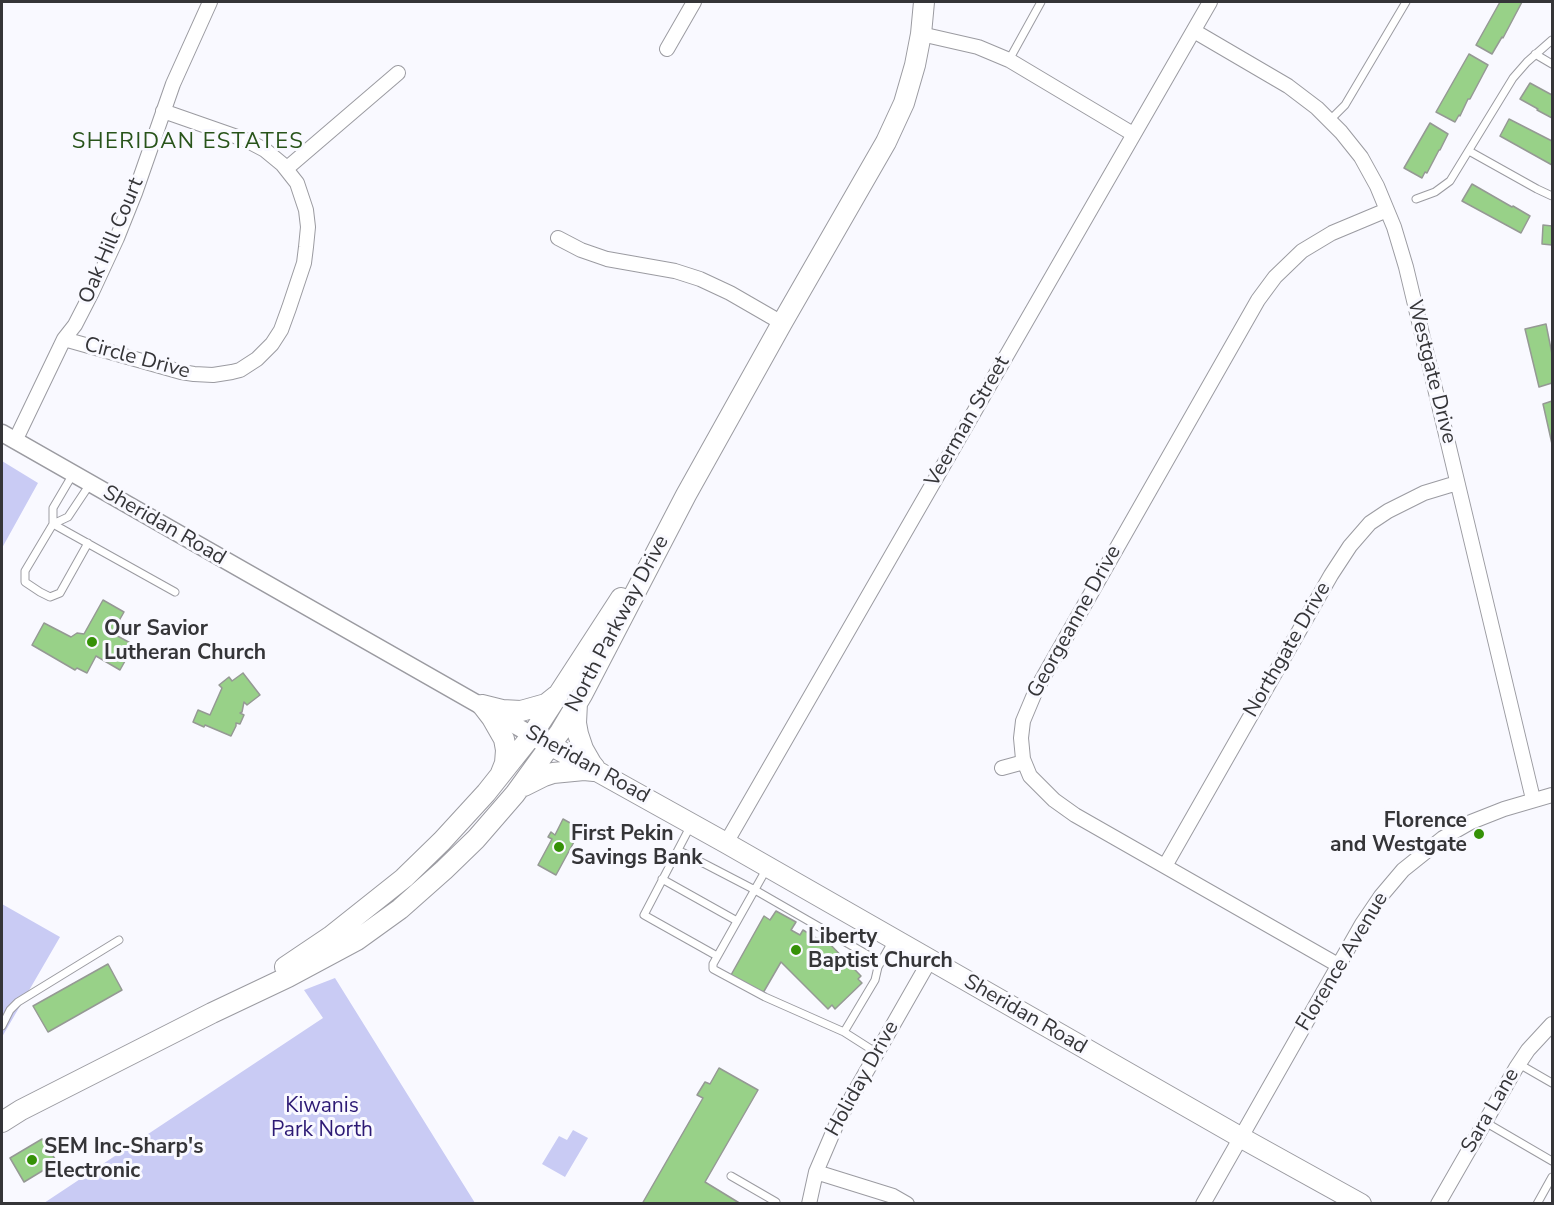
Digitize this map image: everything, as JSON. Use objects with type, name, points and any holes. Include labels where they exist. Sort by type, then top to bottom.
[{"type":"main road","name":"North Parkway Drive","points":[[2,1122],[21,1110],[288,977],[357,940],[411,900],[467,848],[517,791],[551,746],[577,703],[686,495],[886,142],[904,103],[915,65],[924,2]]},
{"type":"main road","name":"North Parkway Drive","points":[[212,1013],[331,936],[391,890],[435,848],[500,776],[532,735],[686,495]]},
{"type":"main road","points":[[482,705],[502,710],[521,711],[546,704],[558,694]]},
{"type":"main road","points":[[577,703],[578,734],[583,749],[599,772]]},
{"type":"main road","points":[[482,705],[504,739],[505,763],[500,776]]},
{"type":"main road","name":"Sheridan Road","points":[[532,735],[726,843],[1240,1137],[1361,1203]]},
{"type":"main road","points":[[517,791],[530,782],[553,773],[584,770],[599,772]]},
{"type":"street","name":"Oak Hill Court","points":[[8,437],[79,317],[117,238],[163,111],[210,2]]},
{"type":"street","points":[[667,49],[694,2]]},
{"type":"street","name":"Veerman Street","points":[[726,843],[1210,2]]},
{"type":"street","name":"Westgate Drive","points":[[1194,31],[1288,86],[1317,108],[1330,120],[1360,157],[1377,186],[1406,267],[1533,799]]},
{"type":"street","points":[[921,34],[978,47],[1010,60],[1133,134]]},
{"type":"street","points":[[286,169],[398,73]]},
{"type":"street","name":"Circle Drive","points":[[64,339],[194,374],[213,375],[240,370],[257,359],[272,344],[281,330],[298,281],[306,247],[308,227],[306,210],[297,183],[286,169],[265,150],[246,140],[163,111]]},
{"type":"street","name":"Georgeanne Drive","points":[[1024,762],[1021,748],[1023,721],[1036,690],[1258,300],[1275,277],[1302,251],[1332,233],[1387,210]]},
{"type":"street","points":[[558,238],[581,250],[607,259],[669,269],[700,279],[730,293],[782,323]]},
{"type":"street","name":"Sheridan Road","points":[[8,437],[532,735]]},
{"type":"street","name":"Northgate Drive","points":[[1165,867],[1331,574],[1350,546],[1370,523],[1393,507],[1424,493],[1457,483]]},
{"type":"street","points":[[1002,768],[1024,762],[1030,776],[1075,815],[1338,965]]},
{"type":"street","name":"Florence Avenue","points":[[1203,1203],[1362,924],[1403,870],[1443,838],[1471,822],[1533,799],[1552,795]]},
{"type":"street","name":"Holiday Drive","points":[[809,1203],[816,1172],[837,1123],[930,960]]},
{"type":"street","name":"Sara Lane","points":[[1438,1203],[1519,1064],[1528,1050],[1552,1024]]},
{"type":"street","points":[[816,1172],[893,1196],[907,1203]]},
{"type":"lane","points":[[1010,60],[1041,2]]},
{"type":"lane","points":[[1330,120],[1345,105],[1406,2]]},
{"type":"lane","points":[[1416,199],[1435,192],[1446,185],[1456,174],[1513,78],[1535,54],[1552,40]]},
{"type":"lane","points":[[1535,54],[1552,64]]},
{"type":"lane","points":[[1470,151],[1552,196]]},
{"type":"lane","points":[[73,474],[53,508],[53,524],[24,571],[25,582],[50,597],[60,593],[88,543]]},
{"type":"lane","points":[[53,524],[68,517],[90,484]]},
{"type":"lane","points":[[53,524],[175,592]]},
{"type":"lane","points":[[692,824],[644,915],[717,956]]},
{"type":"lane","points":[[678,850],[755,890],[880,962]]},
{"type":"lane","points":[[768,867],[717,956],[713,969],[765,998],[844,1032],[878,1053]]},
{"type":"lane","points":[[662,879],[737,921]]},
{"type":"lane","points":[[2,1026],[10,1010],[18,1002],[119,939]]},
{"type":"lane","points":[[844,1032],[875,980],[880,962],[894,939]]},
{"type":"lane","points":[[1519,1064],[1552,1083]]},
{"type":"lane","points":[[1485,1122],[1552,1161]]},
{"type":"lane","points":[[730,1176],[776,1203],[785,1203]]},
{"type":"lane","points":[[1537,1203],[1552,1177]]},
{"type":"green space","points":[[2,461],[38,483],[2,548]]},
{"type":"green space","points":[[2,904],[60,937],[2,1037]]},
{"type":"green space","name":"Kiwanis Park North","points":[[335,978],[475,1203],[44,1203],[323,1018],[304,990]]},
{"type":"green space","points":[[573,1130],[588,1138],[565,1177],[542,1164],[559,1136],[567,1140]]},
{"type":"building","points":[[1500,2],[1522,2],[1492,54],[1476,45]]},
{"type":"building","points":[[1469,54],[1488,65],[1455,122],[1436,112]]},
{"type":"building","points":[[1530,83],[1552,95],[1552,118],[1520,99]]},
{"type":"building","points":[[1509,119],[1552,141],[1552,165],[1500,136]]},
{"type":"building","points":[[1430,123],[1448,134],[1422,178],[1404,168]]},
{"type":"building","points":[[1472,184],[1530,216],[1521,233],[1462,201]]},
{"type":"building","points":[[1543,225],[1552,226],[1552,245],[1542,244]]},
{"type":"building","points":[[1546,324],[1552,354],[1552,383],[1539,387],[1525,329]]},
{"type":"building","points":[[1552,401],[1552,444],[1543,404]]},
{"type":"building","points":[[103,600],[124,612],[112,633],[134,645],[120,670],[96,656],[87,673],[77,668],[75,670],[32,645],[44,623],[71,637],[77,633],[84,634]]},
{"type":"building","points":[[243,673],[260,695],[247,705],[244,702],[240,713],[244,715],[240,724],[236,723],[231,736],[193,722],[198,710],[210,715],[222,688],[219,685],[229,677],[232,681]]},
{"type":"building","points":[[563,819],[581,829],[556,875],[538,865],[552,839],[548,837],[551,832],[555,835]]},
{"type":"building","points":[[776,911],[796,922],[791,930],[800,935],[803,930],[816,938],[812,945],[821,935],[861,976],[858,979],[862,983],[835,1009],[832,1005],[828,1009],[781,962],[763,993],[731,975],[764,916],[770,920]]},
{"type":"building","points":[[108,964],[122,990],[48,1032],[33,1006]]},
{"type":"building","points":[[719,1068],[758,1090],[705,1182],[741,1204],[642,1204],[703,1098],[697,1095],[705,1082],[710,1084]]},
{"type":"building","points":[[42,1139],[57,1162],[24,1182],[10,1158]]},
{"type":"place","name":"Our Savior Lutheran Church","points":[[92,642]]},
{"type":"place","name":"Florence and Westgate","points":[[1479,834]]},
{"type":"place","name":"First Pekin Savings Bank","points":[[559,847]]},
{"type":"place","name":"Liberty Baptist Church","points":[[796,950]]},
{"type":"place","name":"SEM Inc-Sharp's Electronic","points":[[32,1160]]},
{"type":"district","name":"SHERIDAN ESTATES","points":[[188,143]]}]
